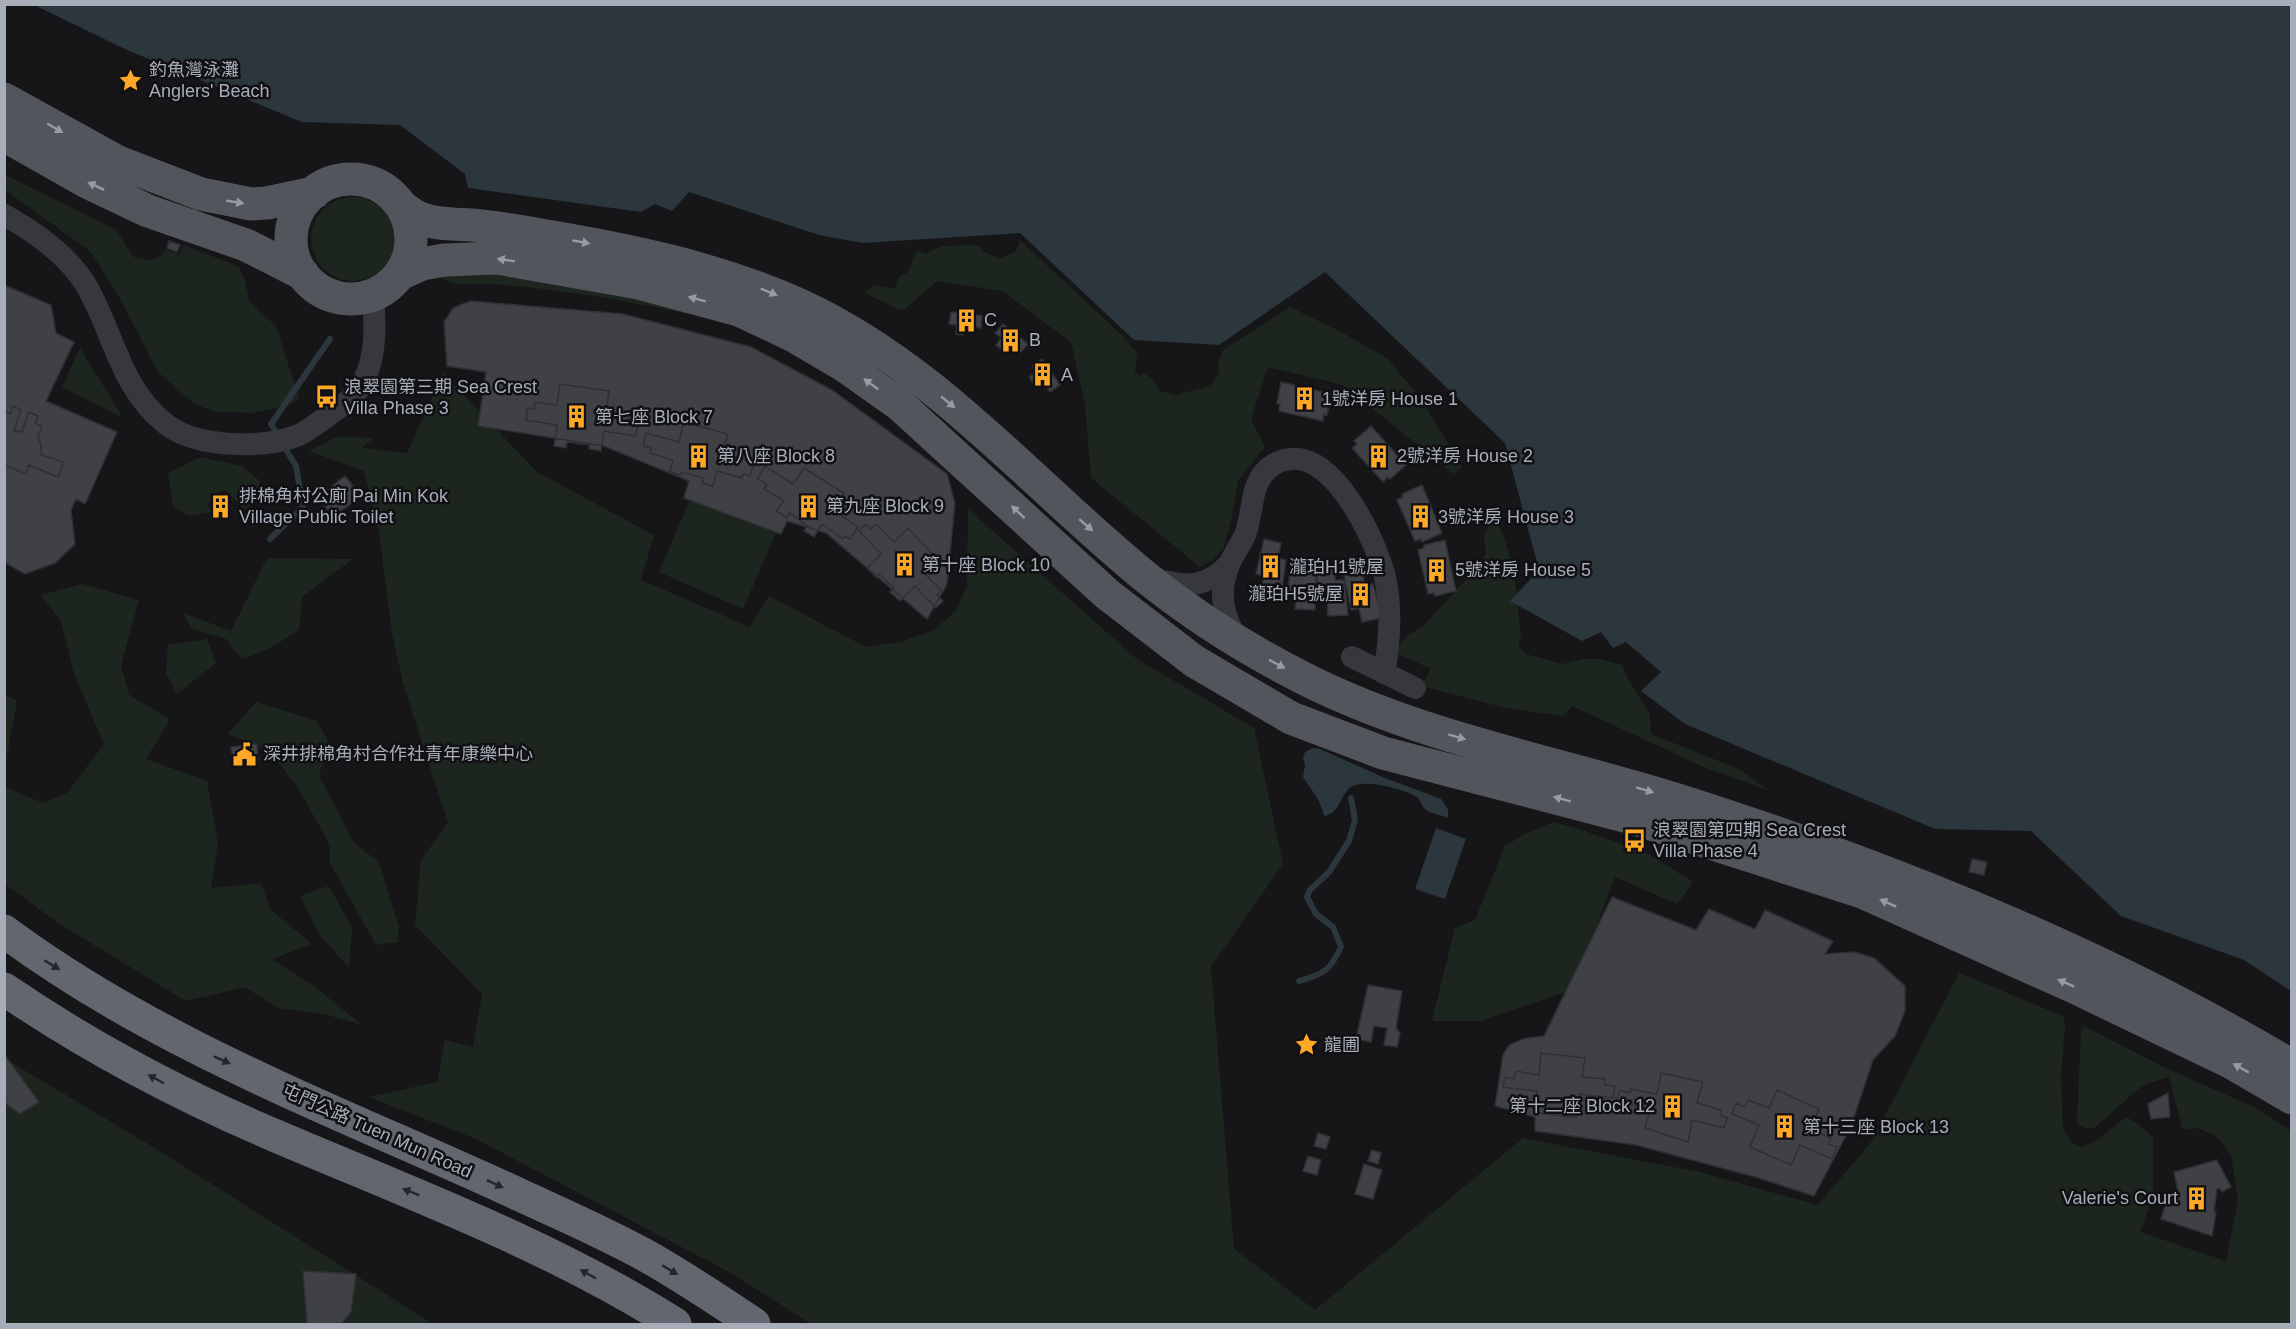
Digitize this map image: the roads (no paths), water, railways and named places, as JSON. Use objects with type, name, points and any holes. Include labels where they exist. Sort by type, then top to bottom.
[{"type":"highway","name":"屯門公路 Tuen Mun Road","points":[[4,931],[42,959],[196,1049],[446,1161],[642,1253],[753,1324]]},
{"type":"highway","points":[[4,989],[86,1041],[181,1092],[274,1136],[517,1238],[578,1268],[675,1324]]},
{"type":"main road","points":[[4,99],[108,157],[201,195],[251,204],[314,193]]},
{"type":"main road","points":[[4,135],[85,181],[148,211],[246,244],[303,274]]},
{"type":"main road","points":[[402,207],[409,224],[411,241],[408,259],[400,274],[388,287],[373,295],[358,299],[342,298],[327,294],[314,286],[303,274],[294,255],[292,234],[298,212],[304,202],[326,185],[355,180],[374,184],[421,219],[510,230],[674,261],[742,281],[808,309],[885,354],[921,380],[988,435],[1042,486],[1146,577],[1199,618],[1310,682],[1393,717],[1757,825],[1949,897],[2138,983],[2292,1066]]},
{"type":"main road","points":[[400,274],[422,264],[444,260],[497,258],[639,283],[739,310],[794,336],[845,366],[900,405],[1107,594],[1194,661],[1291,718],[1383,753],[1636,819],[1862,892],[2074,987],[2232,1063],[2292,1098]]},
{"type":"street","points":[[4,215],[34,231],[68,263],[85,284],[125,374],[144,400],[168,426],[195,439],[263,443],[288,439],[302,434],[350,401],[365,379],[370,363],[375,323],[373,295]]},
{"type":"street","points":[[1146,577],[1185,586],[1200,584],[1217,577],[1229,564],[1245,534],[1256,486],[1263,473],[1287,460],[1301,460],[1314,465],[1331,479],[1356,511],[1366,527],[1380,560],[1389,608],[1388,653],[1384,673]]},
{"type":"street","points":[[1229,564],[1224,586],[1223,608],[1227,623],[1241,644]]},
{"type":"street","points":[[1352,657],[1414,688]]},
{"type":"waterway","points":[[279,437],[271,424],[330,339]]},
{"type":"waterway","points":[[270,539],[303,507],[296,466],[284,446]]},
{"type":"waterway","points":[[1299,981],[1326,970],[1341,947],[1333,927],[1316,914],[1307,897],[1310,890],[1329,872],[1349,841],[1355,820],[1351,798]]},
{"type":"place","name":"釣魚灣泳灘 Anglers' Beach","points":[[131,80]]},
{"type":"place","name":"C","points":[[966,320]]},
{"type":"place","name":"B","points":[[1011,340]]},
{"type":"place","name":"A","points":[[1043,375]]},
{"type":"place","name":"浪翠園第三期 Sea Crest Villa Phase 3","points":[[326,397]]},
{"type":"place","name":"1號洋房 House 1","points":[[1304,399]]},
{"type":"place","name":"第七座 Block 7","points":[[577,417]]},
{"type":"place","name":"第八座 Block 8","points":[[699,456]]},
{"type":"place","name":"2號洋房 House 2","points":[[1379,456]]},
{"type":"place","name":"排棉角村公廁 Pai Min Kok Village Public Toilet","points":[[221,506]]},
{"type":"place","name":"第九座 Block 9","points":[[808,506]]},
{"type":"place","name":"3號洋房 House 3","points":[[1420,517]]},
{"type":"place","name":"第十座 Block 10","points":[[904,565]]},
{"type":"place","name":"瀧珀H1號屋","points":[[1271,567]]},
{"type":"place","name":"5號洋房 House 5","points":[[1437,570]]},
{"type":"place","name":"瀧珀H5號屋","points":[[1361,594]]},
{"type":"place","name":"深井排棉角村合作社青年康樂中心","points":[[245,754]]},
{"type":"place","name":"浪翠園第四期 Sea Crest Villa Phase 4","points":[[1635,840]]},
{"type":"place","name":"龍圃","points":[[1306,1045]]},
{"type":"place","name":"第十二座 Block 12","points":[[1673,1106]]},
{"type":"place","name":"第十三座 Block 13","points":[[1785,1127]]},
{"type":"place","name":"Valerie's Court","points":[[2196,1198]]}]
